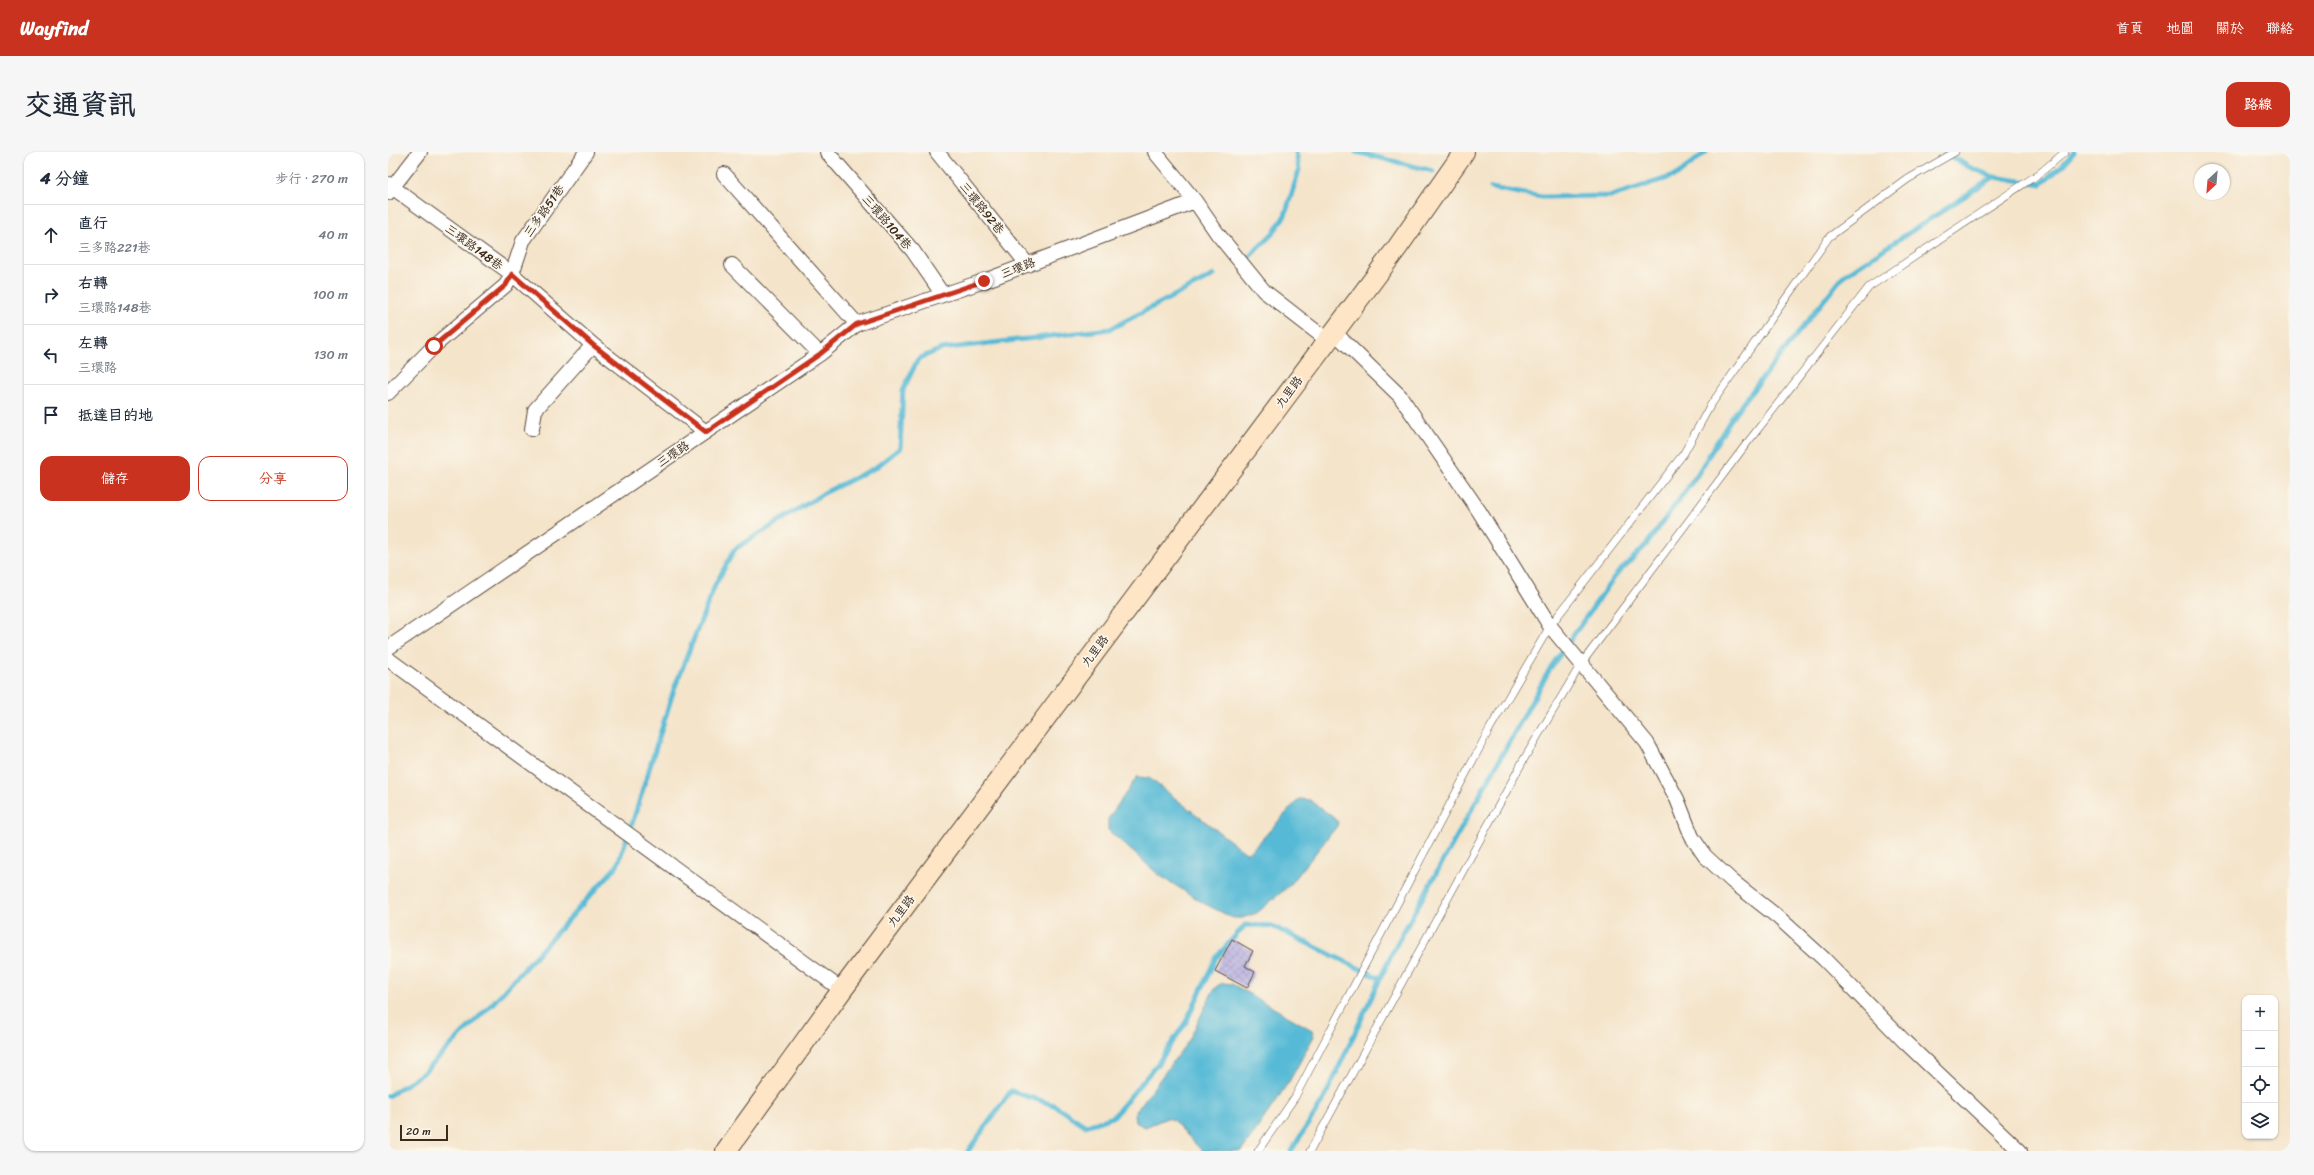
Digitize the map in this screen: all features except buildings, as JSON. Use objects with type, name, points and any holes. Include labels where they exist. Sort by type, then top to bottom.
[{"type":"street","points":[[390,189],[420,152]]},
{"type":"street","name":"三多路51巷","points":[[388,393],[434,346],[506,285],[512,274],[523,241],[586,152]]},
{"type":"street","name":"三環路104巷","points":[[827,152],[913,251],[943,295]]},
{"type":"street","name":"三環路92巷","points":[[937,152],[1028,264]]},
{"type":"street","points":[[1155,152],[1195,201],[1217,234],[1264,291],[1330,336],[1400,396],[1479,511],[1550,626],[1647,743],[1677,799],[1692,837],[1705,856],[1732,881],[1779,918],[1824,960],[1905,1042],[2020,1151]]},
{"type":"street","name":"九里路","points":[[726,1151],[842,990],[1397,248],[1464,152]]},
{"type":"street","points":[[724,174],[857,324]]},
{"type":"street","name":"三環路148巷","points":[[390,189],[512,274],[593,345],[706,432]]},
{"type":"street","name":"三環路","points":[[388,648],[820,354],[857,324],[943,295],[1195,201]]},
{"type":"street","points":[[732,265],[820,354]]},
{"type":"street","points":[[532,429],[535,410],[593,345]]},
{"type":"street","points":[[388,659],[842,990]]},
{"type":"lane","points":[[1258,1151],[1295,1097],[1489,730],[1550,626],[1684,453],[1710,406],[1829,237],[1908,179],[1955,152]]},
{"type":"lane","points":[[1310,1151],[1524,759],[1581,664],[1744,447],[1870,287],[2040,173],[2065,152]]},
{"type":"water","points":[[1137,777],[1149,778],[1246,853],[1251,851],[1299,799],[1310,800],[1338,821],[1337,826],[1291,884],[1257,913],[1242,918],[1233,918],[1205,904],[1159,875],[1108,830],[1108,819]]},
{"type":"water","points":[[1223,983],[1232,984],[1312,1030],[1314,1036],[1290,1080],[1242,1151],[1202,1151],[1173,1120],[1167,1118],[1145,1127],[1135,1122],[1134,1114],[1189,1040],[1212,993],[1217,986]]},
{"type":"waterway","points":[[1248,258],[1274,232],[1285,215],[1299,170],[1296,152]]},
{"type":"waterway","points":[[1356,152],[1433,171]]},
{"type":"waterway","points":[[1491,188],[1542,197],[1612,196],[1677,175],[1706,152]]},
{"type":"waterway","points":[[1944,152],[1969,167],[1994,177],[2041,184],[2062,166],[2074,152]]},
{"type":"waterway","points":[[1291,1151],[1324,1099],[1394,949],[1551,667],[1615,576],[1647,544],[1697,475],[1734,414],[1843,276],[1994,177]]},
{"type":"waterway","points":[[388,1096],[422,1074],[493,1003],[617,866],[634,818],[674,689],[715,585],[735,549],[824,493],[875,468],[900,448],[903,390],[918,359],[941,349],[1110,329],[1214,275]]},
{"type":"waterway","points":[[968,1151],[1011,1091],[1054,1105],[1086,1126],[1113,1117],[1159,1062],[1186,1022],[1216,958],[1245,925],[1272,926],[1379,978]]},
{"type":"route","points":[[434,346],[506,285],[512,274],[593,345],[706,432],[820,354],[857,324],[984,281]]}]
